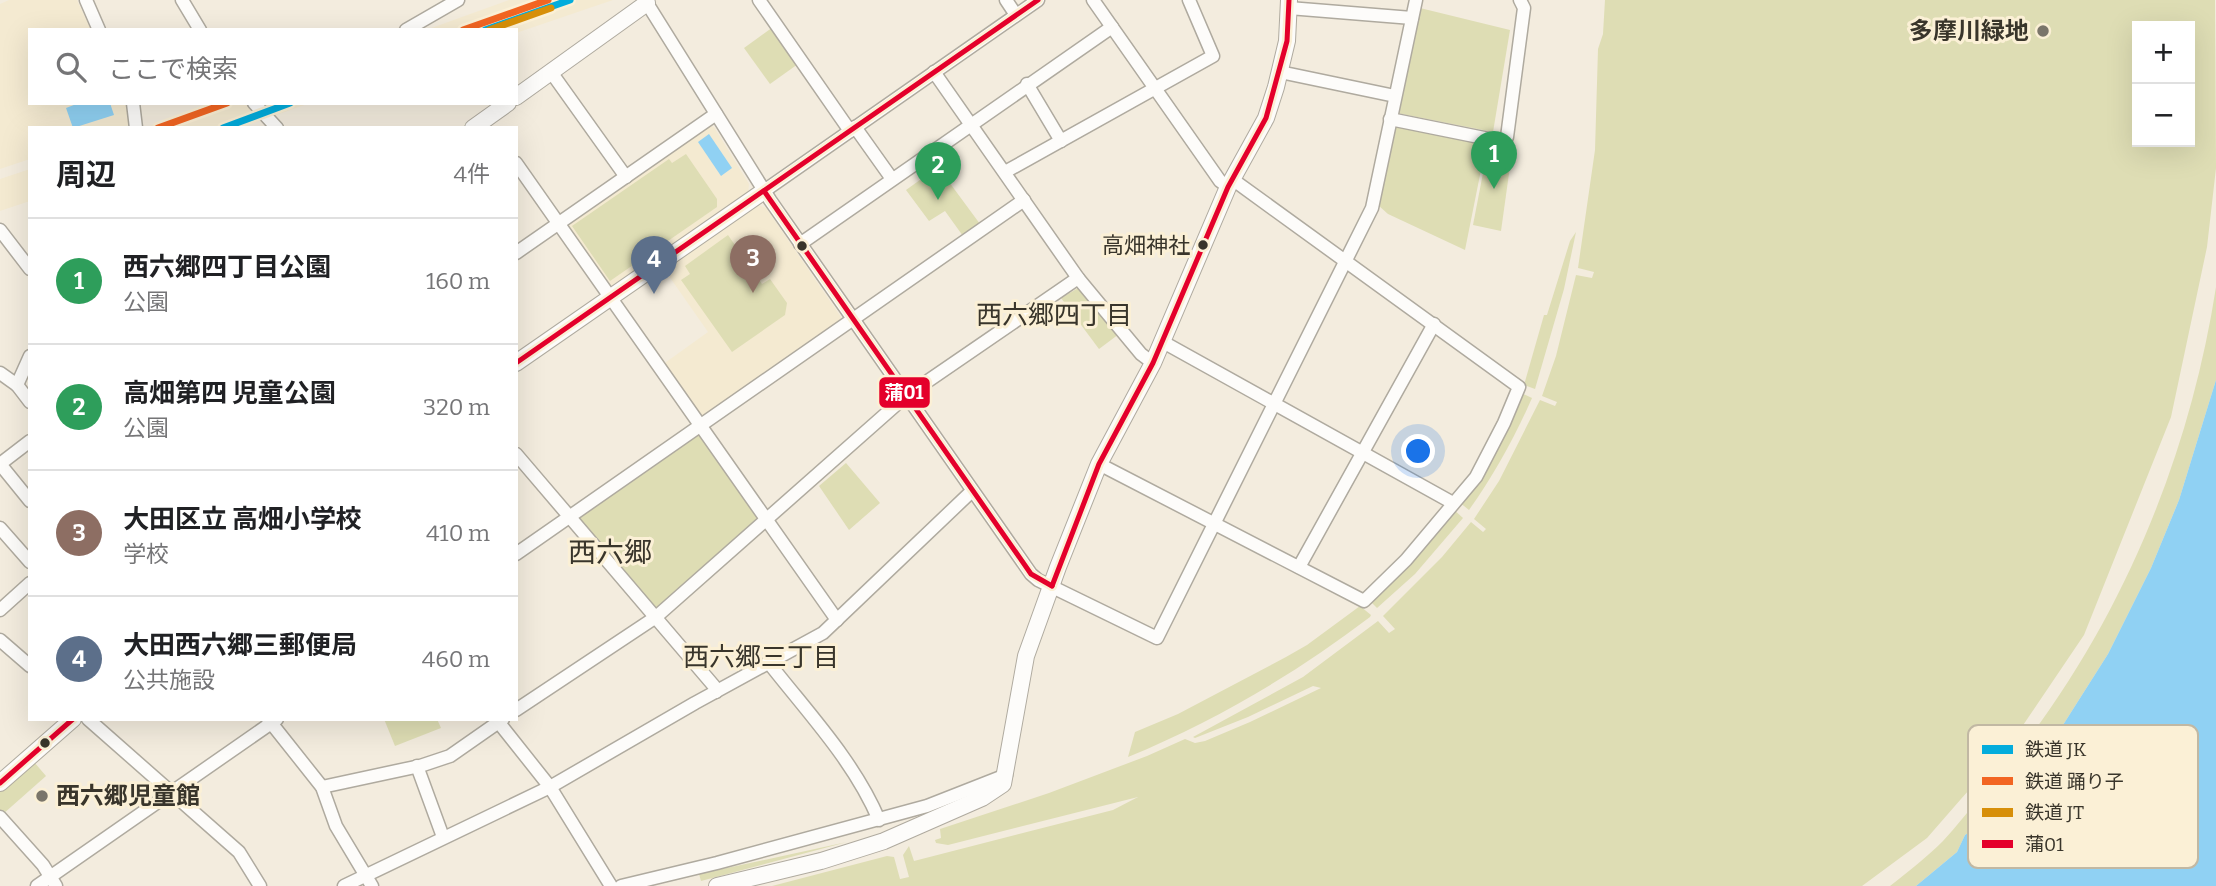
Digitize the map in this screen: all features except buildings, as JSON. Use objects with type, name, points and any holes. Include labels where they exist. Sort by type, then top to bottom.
[{"type":"street","points":[[86,0],[98,28]]},
{"type":"street","points":[[182,0],[199,28]]},
{"type":"street","points":[[409,28],[458,0]]},
{"type":"street","points":[[759,0],[892,179]]},
{"type":"street","points":[[1006,0],[1016,15]]},
{"type":"street","points":[[518,362],[1038,0]]},
{"type":"street","points":[[1093,0],[1220,181],[1230,183],[1345,261],[1519,387],[1483,466],[1406,561],[1364,601],[1099,464]]},
{"type":"street","points":[[1005,172],[1213,56],[1189,0]]},
{"type":"street","points":[[518,96],[646,2],[764,191],[1031,574],[1157,638],[1372,208],[1416,0]]},
{"type":"street","points":[[1390,119],[1499,141],[1507,137],[1524,8],[1520,0]]},
{"type":"street","points":[[718,886],[821,861],[884,841],[982,798],[1005,781],[1026,656],[1099,464],[1153,363],[1230,183],[1266,118],[1287,41],[1289,4],[1412,18]]},
{"type":"street","points":[[800,244],[1112,27]]},
{"type":"street","points":[[551,72],[626,177]]},
{"type":"street","points":[[934,72],[1078,278],[1141,354],[1153,363]]},
{"type":"street","points":[[1280,72],[1395,96]]},
{"type":"street","points":[[1027,84],[1061,141]]},
{"type":"street","points":[[134,105],[136,126]]},
{"type":"street","points":[[256,105],[275,126]]},
{"type":"street","points":[[483,125],[506,105]]},
{"type":"street","points":[[518,252],[716,114]]},
{"type":"street","points":[[518,166],[837,620]]},
{"type":"street","points":[[518,553],[1024,200]]},
{"type":"street","points":[[0,230],[28,266]]},
{"type":"street","points":[[518,709],[656,617],[906,396],[1078,278]]},
{"type":"street","points":[[1299,567],[1434,324]]},
{"type":"street","points":[[1163,342],[1453,503]]},
{"type":"street","points":[[18,385],[28,361]]},
{"type":"street","points":[[0,373],[18,385],[28,399]]},
{"type":"street","points":[[28,443],[0,464],[28,499]]},
{"type":"street","points":[[518,456],[656,617],[716,692]]},
{"type":"street","points":[[344,886],[369,881],[443,837],[550,787],[823,633],[972,491]]},
{"type":"street","points":[[0,528],[28,560]]},
{"type":"street","points":[[0,610],[28,585]]},
{"type":"street","points":[[0,640],[28,664]]},
{"type":"street","points":[[769,663],[820,726],[868,793],[879,820]]},
{"type":"street","points":[[0,783],[71,721]]},
{"type":"street","points":[[90,721],[239,852],[260,886]]},
{"type":"street","points":[[37,886],[53,881],[272,721],[322,788],[336,827],[369,881]]},
{"type":"street","points":[[322,788],[450,757],[498,721]]},
{"type":"street","points":[[500,721],[550,787],[611,886]]},
{"type":"street","points":[[417,766],[443,837]]},
{"type":"street","points":[[621,886],[879,820],[961,794],[1006,775]]},
{"type":"street","points":[[0,817],[53,881]]},
{"type":"shaded area","points":[[9,0],[77,0],[90,28],[28,28],[28,105],[127,105],[129,125],[28,126],[28,160],[0,169],[0,4]]},
{"type":"shaded area","points":[[509,0],[613,0],[518,32],[518,28],[432,28]]},
{"type":"shaded area","points":[[212,105],[304,105],[245,126],[150,126]]},
{"type":"shaded area","points":[[708,125],[714,127],[749,184],[748,194],[614,287],[608,286],[567,228],[568,224]]},
{"type":"shaded area","points":[[28,170],[28,202],[0,211],[0,179]]},
{"type":"shaded area","points":[[758,205],[766,208],[841,317],[841,321],[702,417],[662,365],[708,332],[664,269]]},
{"type":"green space","name":"多摩川緑地","points":[[1605,0],[2215,0],[2216,168],[2207,247],[2171,417],[2084,635],[2023,725],[1968,725],[1968,792],[1927,838],[1862,886],[772,886],[887,856],[894,857],[900,879],[909,877],[903,855],[909,846],[914,861],[1113,810],[1138,797],[948,845],[936,843],[935,840],[941,838],[940,829],[1049,793],[1185,739],[1195,743],[1205,741],[1250,722],[1321,688],[1313,686],[1248,717],[1193,737],[1303,677],[1378,621],[1389,633],[1395,629],[1383,616],[1442,557],[1471,522],[1483,532],[1486,529],[1474,519],[1499,481],[1540,400],[1555,406],[1557,402],[1542,396],[1556,356],[1576,275],[1592,278],[1594,272],[1578,268],[1595,150],[1598,49],[1603,34]]},
{"type":"green space","points":[[1420,8],[1510,30],[1493,132],[1397,113]]},
{"type":"green space","points":[[773,27],[798,64],[770,84],[744,48]]},
{"type":"green space","points":[[1393,124],[1486,145],[1465,250],[1388,214],[1378,205]]},
{"type":"green space","points":[[1488,147],[1512,152],[1501,231],[1473,225]]},
{"type":"green space","points":[[686,154],[717,199],[717,207],[610,281],[572,226],[669,159],[672,163]]},
{"type":"green space","points":[[938,167],[980,224],[963,236],[945,211],[929,221],[906,190]]},
{"type":"green space","points":[[1576,232],[1564,289],[1535,389],[1524,385],[1544,315],[1547,315],[1570,241]]},
{"type":"green space","points":[[728,235],[762,284],[770,279],[787,303],[785,315],[732,352],[681,280],[690,274],[685,266]]},
{"type":"green space","points":[[1080,287],[1119,334],[1099,349],[1061,298]]},
{"type":"green space","points":[[2216,287],[2216,380],[2179,500],[2151,568],[2108,654],[2063,725],[2038,725],[2067,684],[2103,623],[2135,559],[2185,426],[2203,357]]},
{"type":"green space","points":[[1521,393],[1532,398],[1504,456],[1469,510],[1459,502]]},
{"type":"green space","points":[[698,434],[703,437],[756,516],[756,522],[659,607],[653,607],[578,520],[579,515]]},
{"type":"green space","points":[[846,463],[880,503],[849,530],[819,486]]},
{"type":"green space","points":[[1453,509],[1463,518],[1415,574],[1377,608],[1370,601]]},
{"type":"green space","points":[[1360,606],[1370,617],[1313,658],[1223,712],[1128,757],[1135,732],[1178,714],[1286,657]]},
{"type":"green space","points":[[385,721],[438,721],[441,728],[395,746]]},
{"type":"green space","points":[[34,762],[46,776],[3,814],[0,810],[0,792]]},
{"type":"green space","points":[[1968,812],[1968,833],[1957,852],[1916,886],[1890,886],[1924,859]]},
{"type":"green space","points":[[847,842],[701,881],[699,874]]},
{"type":"water","points":[[74,105],[111,105],[114,115],[72,126],[66,108]]},
{"type":"water","points":[[709,134],[732,168],[721,176],[698,142]]},
{"type":"water","points":[[2216,380],[2216,886],[1916,886],[1957,852],[1968,833],[1968,868],[2198,868],[2198,725],[2063,725],[2108,654],[2151,568],[2179,500]]},
{"type":"rail line","name":"踊り子","points":[[469,28],[548,0]]},
{"type":"rail line","name":"JK","points":[[491,28],[570,0]]},
{"type":"rail line","name":"JT","points":[[495,28],[551,8]]},
{"type":"rail line","name":"踊り子","points":[[164,126],[221,105]]},
{"type":"rail line","name":"JK","points":[[228,126],[285,105]]},
{"type":"transit line","name":"蒲01","points":[[518,362],[1038,0]]},
{"type":"transit line","name":"蒲01","points":[[1052,586],[1099,464],[1153,363],[1228,187],[1266,118],[1287,41],[1289,0]]},
{"type":"transit line","name":"蒲01","points":[[764,191],[1031,574],[1052,586]]},
{"type":"transit line","name":"蒲01","points":[[0,783],[71,721]]},
{"type":"place","name":"多摩川緑地","points":[[2043,31]]},
{"type":"place","name":"西六郷四丁目公園","points":[[1494,189]]},
{"type":"place","name":"高畑第四 児童公園","points":[[938,200]]},
{"type":"place","name":"高畑神社","points":[[1203,245]]},
{"type":"place","name":"大田区立 高畑小学校","points":[[753,293]]},
{"type":"place","name":"大田西六郷三郵便局","points":[[654,294]]},
{"type":"place","name":"西六郷児童館","points":[[42,796]]},
{"type":"district","name":"西六郷四丁目","points":[[1054,315]]},
{"type":"district","name":"西六郷","points":[[610,552]]},
{"type":"district","name":"西六郷三丁目","points":[[761,657]]}]
